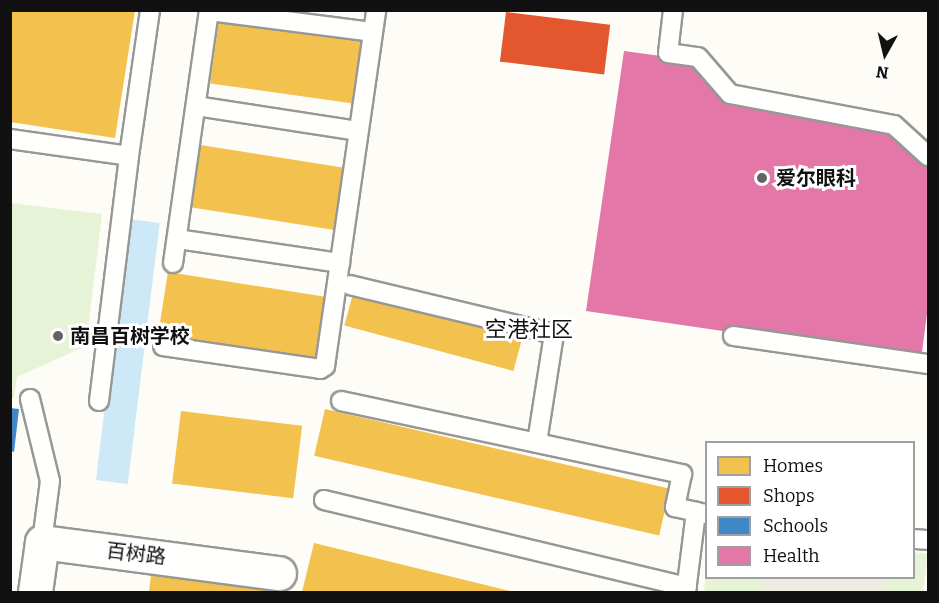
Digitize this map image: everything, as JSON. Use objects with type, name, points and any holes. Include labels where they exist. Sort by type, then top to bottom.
[{"type":"street","name":"百树路","points":[[42,542],[279,573]]},
{"type":"street","points":[[35,592],[42,542]]},
{"type":"lane","points":[[99,400],[129,156],[150,10]]},
{"type":"lane","points":[[164,346],[323,368],[325,366],[376,10]]},
{"type":"lane","points":[[673,10],[668,53],[698,57],[730,94],[894,125],[928,156]]},
{"type":"lane","points":[[173,263],[209,11],[373,32]]},
{"type":"lane","points":[[196,106],[358,131]]},
{"type":"lane","points":[[10,140],[129,156]]},
{"type":"lane","points":[[177,239],[340,263]]},
{"type":"lane","points":[[350,285],[554,334],[537,443]]},
{"type":"lane","points":[[733,336],[928,363]]},
{"type":"lane","points":[[30,399],[50,481],[42,542]]},
{"type":"lane","points":[[324,500],[686,590],[701,513],[675,507],[682,474],[341,401]]},
{"type":"green space","points":[[11,203],[102,214],[86,346],[17,377],[14,398],[10,398]]},
{"type":"green space","points":[[915,552],[928,554],[923,592],[704,592],[705,579],[915,579]]},
{"type":"shaded area","points":[[761,579],[886,579],[886,592],[761,592]]},
{"type":"water","points":[[128,219],[160,223],[128,484],[96,480]]},
{"type":"building: Homes","points":[[10,10],[135,10],[115,138],[10,122]]},
{"type":"building: Homes","points":[[219,20],[368,41],[359,104],[210,83]]},
{"type":"building: Homes","points":[[194,144],[352,169],[342,231],[184,206]]},
{"type":"building: Homes","points":[[168,272],[333,298],[323,360],[158,334]]},
{"type":"building: Homes","points":[[355,286],[524,331],[513,371],[344,326]]},
{"type":"building: Homes","points":[[325,409],[670,489],[659,535],[314,456]]},
{"type":"building: Homes","points":[[181,411],[302,426],[293,498],[172,483]]},
{"type":"building: Homes","points":[[314,543],[514,592],[302,592]]},
{"type":"building: Homes","points":[[152,567],[281,584],[280,592],[149,592]]},
{"type":"building: Shops","points":[[506,12],[610,25],[604,74],[500,62]]},
{"type":"building: Schools","points":[[10,408],[19,409],[14,452],[10,451]]},
{"type":"building: Health","name":"爱尔眼科","points":[[624,51],[698,61],[729,97],[896,131],[928,160],[928,306],[921,360],[586,311]]},
{"type":"place","name":"爱尔眼科","points":[[762,178]]},
{"type":"place","name":"南昌百树学校","points":[[58,336]]},
{"type":"district","name":"空港社区","points":[[529,330]]}]
